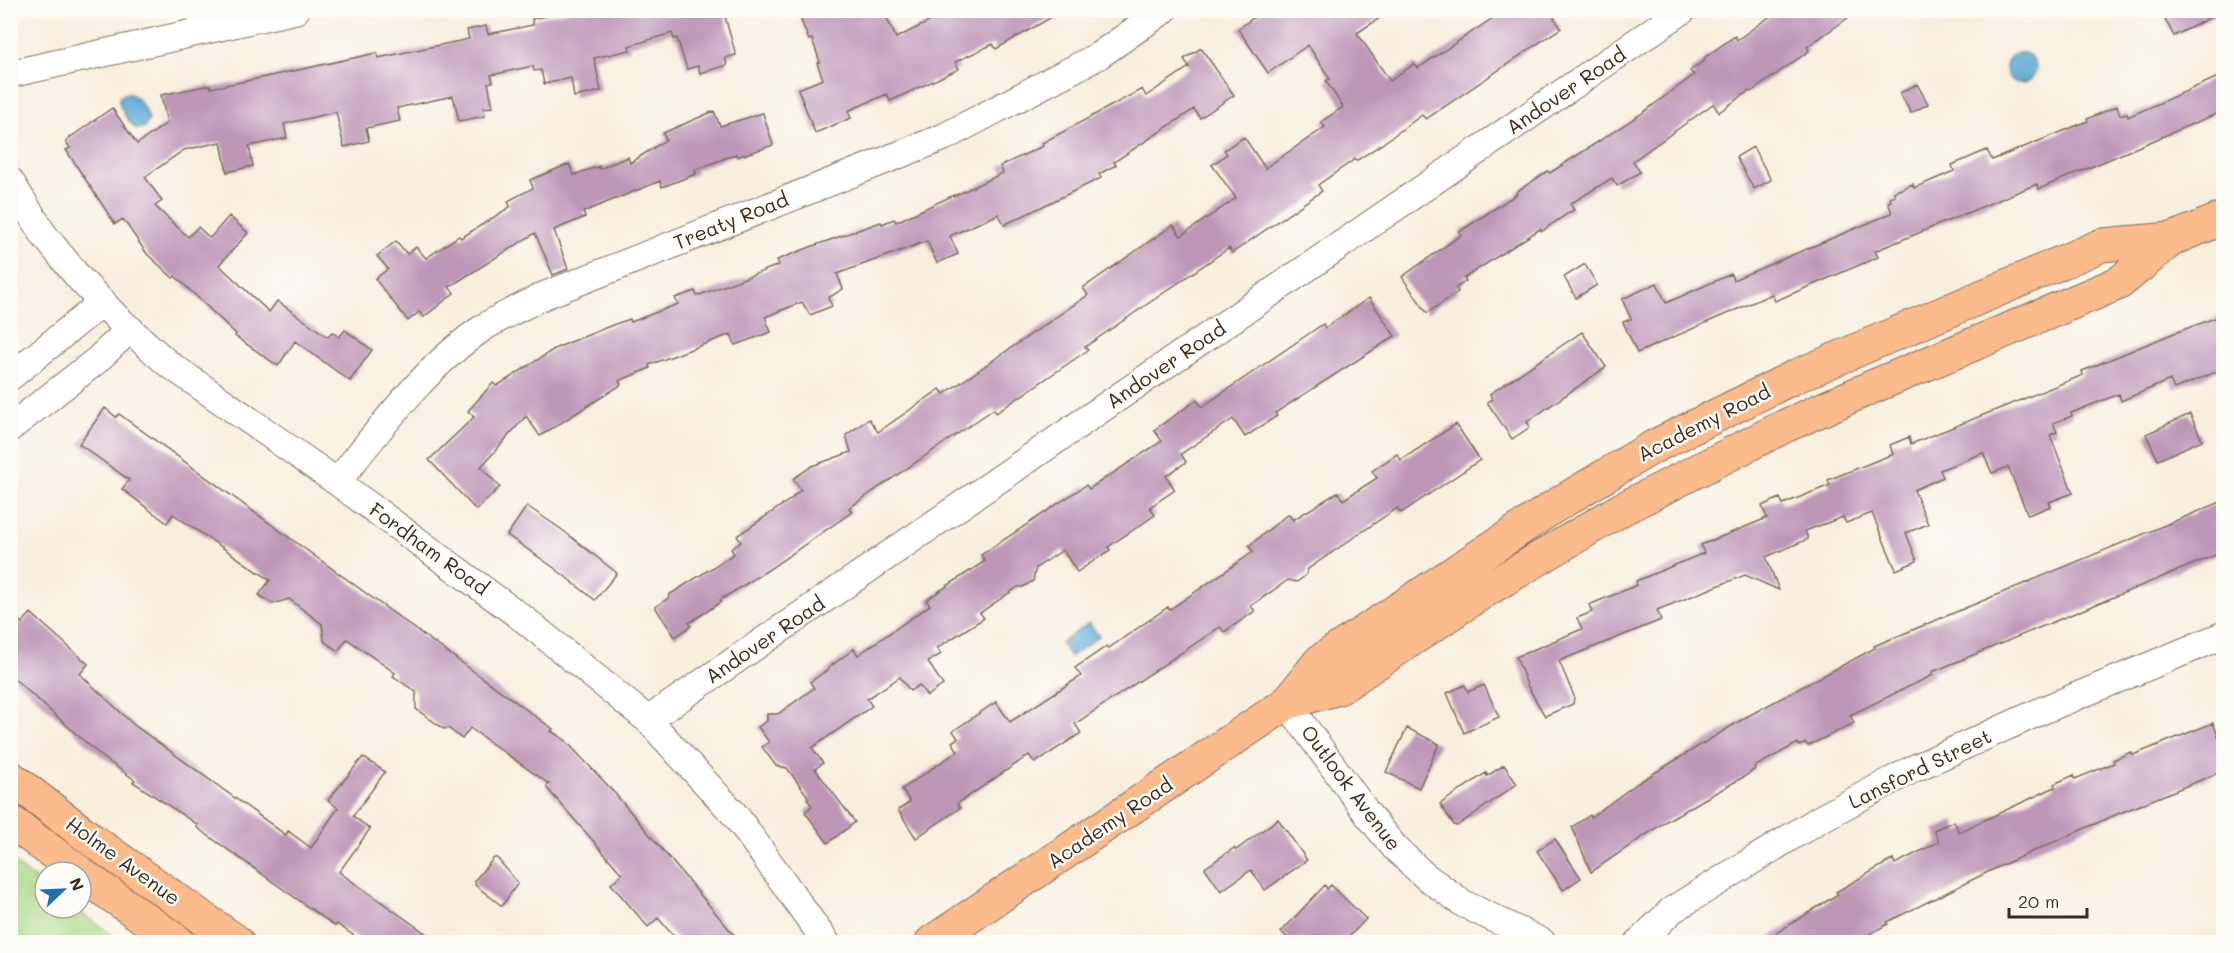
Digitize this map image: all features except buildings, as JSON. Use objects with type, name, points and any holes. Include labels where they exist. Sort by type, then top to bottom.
[{"type":"main road","name":"Academy Road","points":[[932,942],[1287,704],[1339,688],[1483,592],[1622,509],[1796,421],[2119,283],[2172,239],[2223,218]]},
{"type":"main road","name":"Holme Avenue","points":[[10,777],[92,840],[237,942]]},
{"type":"main road","name":"Holme Avenue","points":[[10,821],[62,860]]},
{"type":"main road","name":"Holme Avenue","points":[[93,882],[178,942]]},
{"type":"street","points":[[10,74],[296,10]]},
{"type":"street","name":"Treaty Road","points":[[337,482],[433,369],[485,327],[543,296],[944,137],[1098,56],[1164,10]]},
{"type":"street","name":"Andover Road","points":[[648,720],[1683,10]]},
{"type":"street","name":"Fordham Road","points":[[10,180],[44,235],[79,278],[166,362],[337,482],[525,620],[648,720],[736,816],[826,942]]},
{"type":"street","points":[[10,376],[103,302]]},
{"type":"street","points":[[10,428],[96,361],[130,329]]},
{"type":"street","name":"Lansford Street","points":[[1639,942],[1672,910],[1820,819],[1913,769],[2041,711],[2223,635]]},
{"type":"street","name":"Outlook Avenue","points":[[1287,704],[1395,848],[1425,876],[1464,904],[1542,942]]},
{"type":"green space","points":[[11,861],[33,878],[33,920],[91,920],[122,942],[11,942]]},
{"type":"water","points":[[2021,53],[2031,58],[2036,68],[2031,78],[2021,83],[2011,78],[2006,68],[2011,58]]},
{"type":"water","points":[[126,93],[137,99],[145,111],[149,119],[145,127],[137,129],[123,111],[119,98]]},
{"type":"water","points":[[1089,623],[1099,636],[1070,657],[1061,643]]}]
